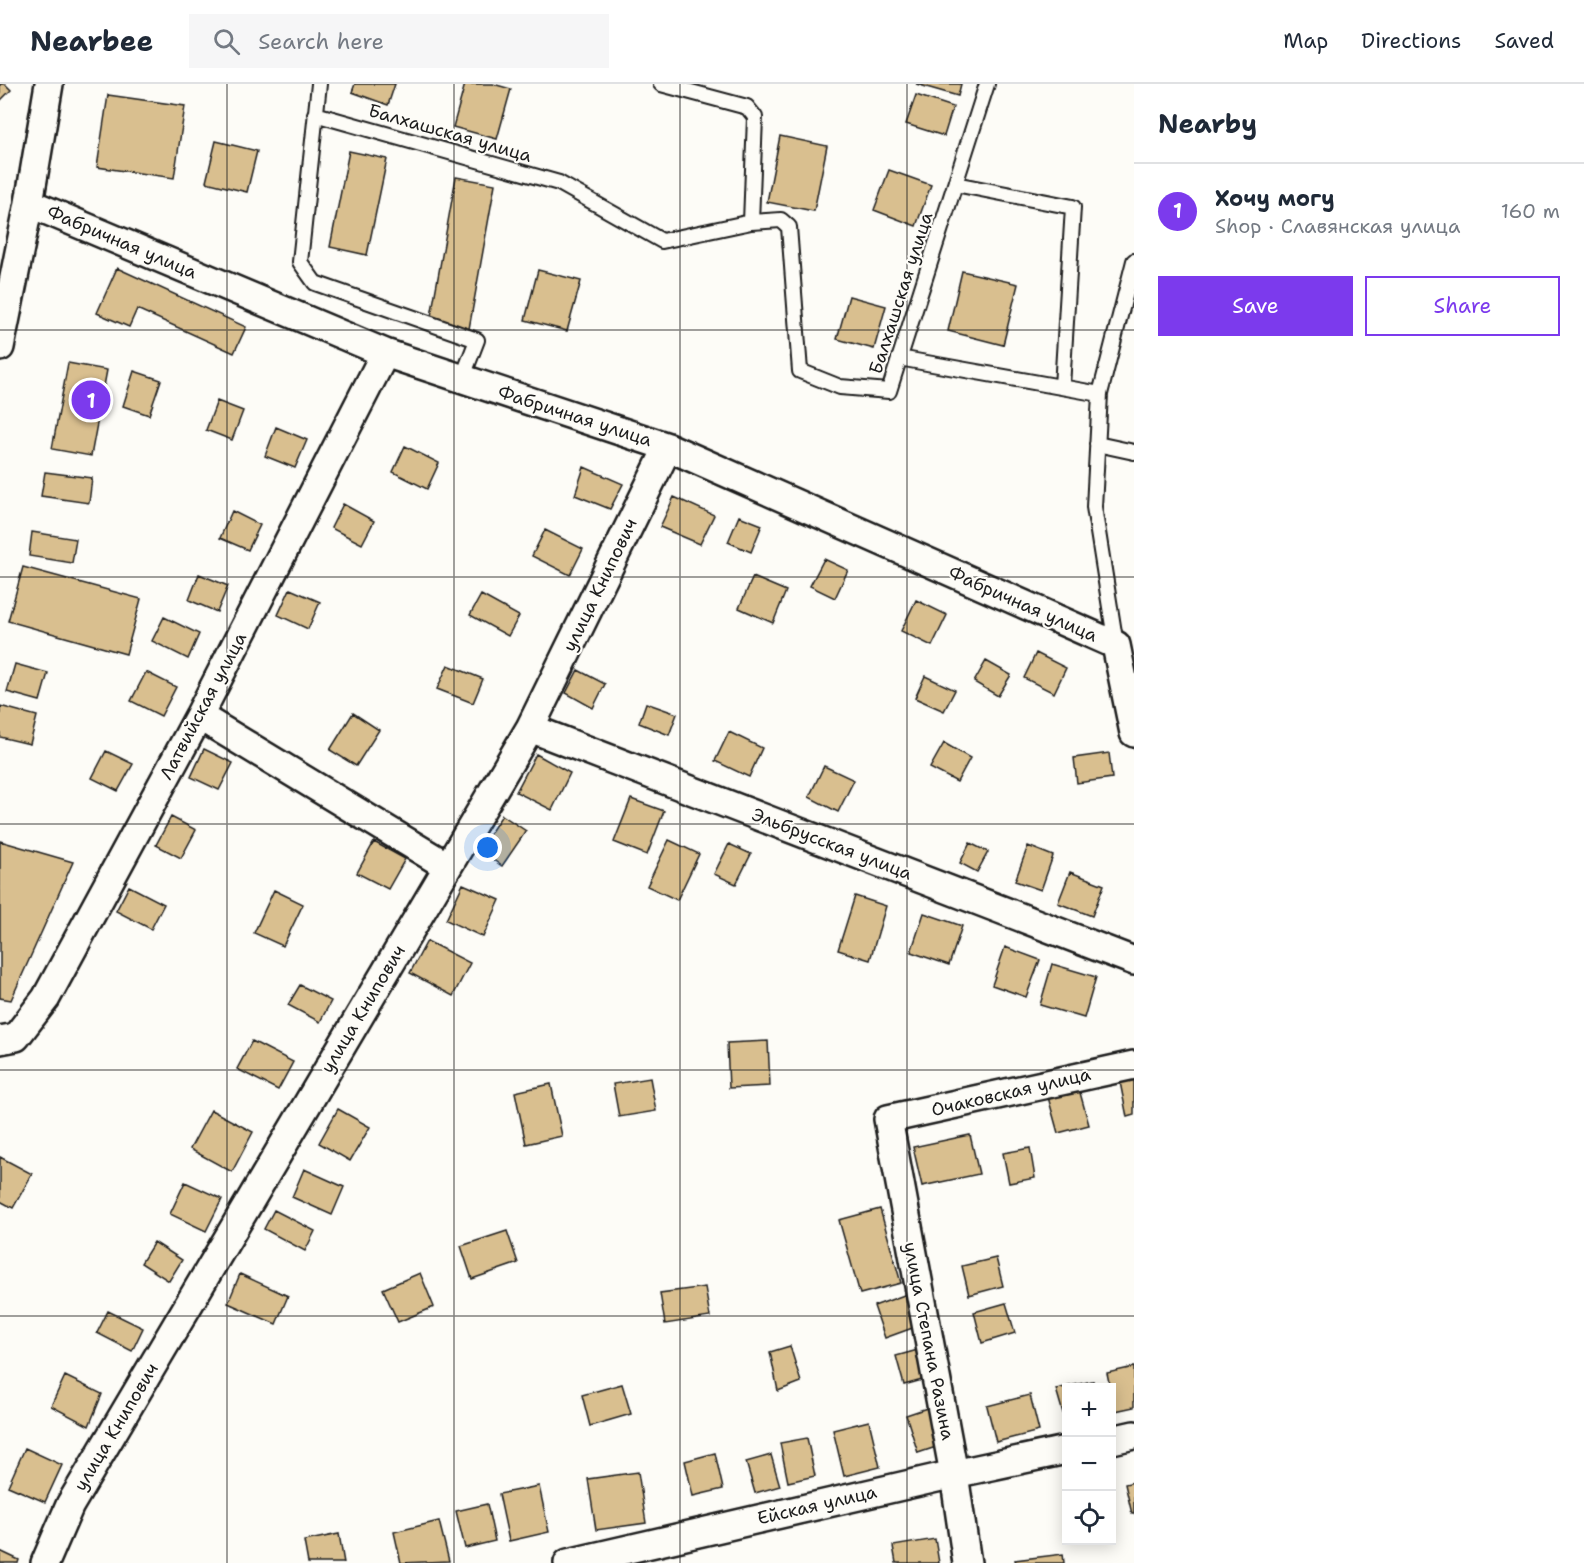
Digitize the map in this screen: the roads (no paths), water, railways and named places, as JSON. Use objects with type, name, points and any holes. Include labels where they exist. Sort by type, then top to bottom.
[{"type":"street","points":[[1,336],[29,203],[49,84]]},
{"type":"street","name":"Фабричная улица","points":[[29,203],[385,353],[668,447],[1116,645]]},
{"type":"street","name":"Латвийская улица","points":[[0,1040],[16,1036],[46,998],[199,716],[385,353]]},
{"type":"street","name":"улица Книпович","points":[[45,1563],[70,1505],[530,728],[668,447]]},
{"type":"street","points":[[1116,645],[1134,733]]},
{"type":"street","points":[[199,716],[447,866]]},
{"type":"street","name":"Эльбрусская улица","points":[[530,728],[1134,961]]},
{"type":"street","name":"Очаковская улица","points":[[888,1119],[1134,1065]]},
{"type":"street","name":"улица Степана Разина","points":[[888,1119],[954,1474],[967,1563]]},
{"type":"street","points":[[1116,1439],[1134,1436]]},
{"type":"street","name":"Ейская улица","points":[[569,1563],[1062,1451]]},
{"type":"lane","points":[[319,84],[300,262],[315,283],[477,340],[462,379]]},
{"type":"lane","points":[[661,84],[747,107],[755,117],[751,222]]},
{"type":"lane","name":"Балхашская улица","points":[[315,114],[559,183],[662,241],[751,222],[781,220],[789,226],[800,371],[840,387],[889,391],[987,84]]},
{"type":"lane","points":[[955,184],[1073,207],[1062,387]]},
{"type":"lane","points":[[1116,645],[1094,507],[1100,394],[1134,261]]},
{"type":"lane","points":[[899,358],[1100,394]]},
{"type":"lane","points":[[1098,444],[1134,452]]},
{"type":"place","name":"Хочу могу","points":[[91,400]]}]
